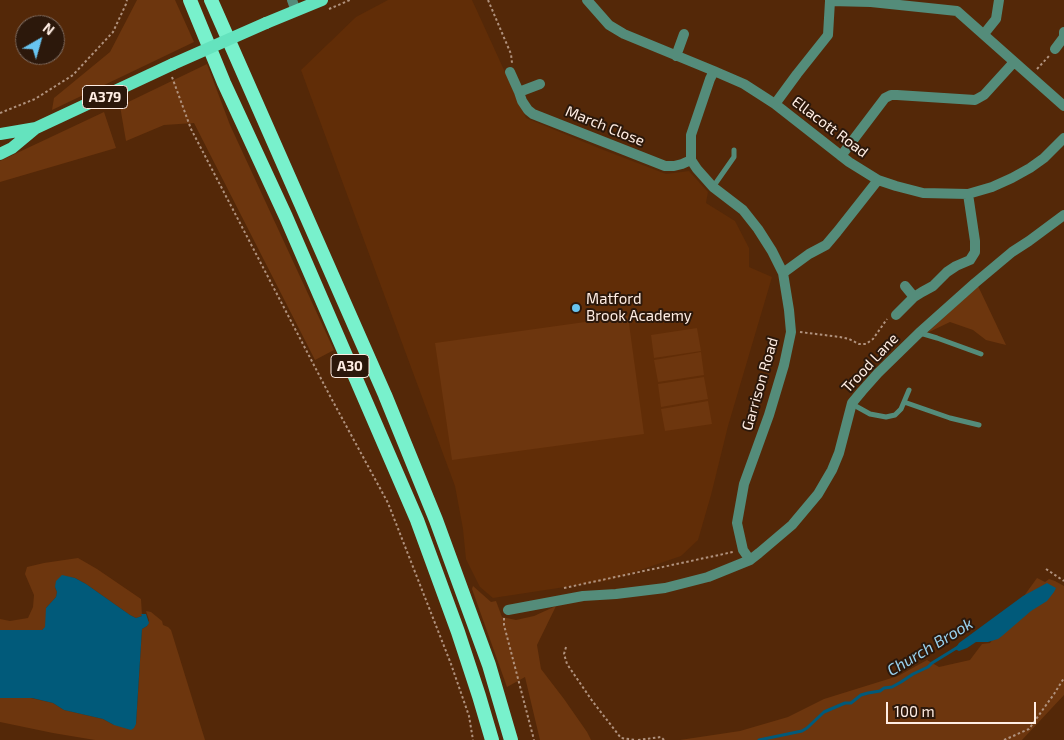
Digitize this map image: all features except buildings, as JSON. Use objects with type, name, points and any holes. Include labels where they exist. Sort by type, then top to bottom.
[{"type":"highway","name":"A30","points":[[190,0],[224,83],[286,217],[417,520],[458,632],[492,740]]},
{"type":"highway","name":"A30","points":[[211,0],[385,395],[432,511],[489,665],[511,740]]},
{"type":"main road","name":"A379","points":[[0,154],[12,148],[36,128],[266,23],[294,6],[322,0]]},
{"type":"main road","name":"A379","points":[[0,134],[36,128]]},
{"type":"street","name":"Ellacott Road","points":[[587,0],[609,26],[744,84],[775,104],[841,156],[878,180],[896,186],[923,193],[968,194],[992,187],[1030,168],[1044,158],[1064,138]]},
{"type":"street","points":[[825,0],[870,2],[958,11],[1064,106]]},
{"type":"street","points":[[775,104],[828,35],[830,0]]},
{"type":"street","points":[[984,34],[996,18],[998,0]]},
{"type":"street","points":[[1055,49],[1064,37],[1064,32]]},
{"type":"street","points":[[676,56],[684,34]]},
{"type":"street","points":[[841,156],[885,98],[890,95],[975,100],[984,95],[1014,62]]},
{"type":"street","points":[[691,160],[691,135],[714,70]]},
{"type":"street","name":"March Close","points":[[510,72],[522,101],[533,114],[665,166],[674,166],[691,160]]},
{"type":"street","points":[[519,92],[540,84]]},
{"type":"street","name":"Garrison Road","points":[[691,160],[714,186],[743,210],[758,229],[783,273],[790,310],[791,332],[784,365],[769,415],[744,484],[737,523],[743,550],[750,560]]},
{"type":"street","points":[[783,273],[809,254],[826,245],[878,180]]},
{"type":"street","points":[[896,315],[914,297],[933,286],[947,272],[970,260],[975,252],[968,194]]},
{"type":"street","name":"Trood Lane","points":[[508,610],[583,596],[665,588],[708,577],[750,560],[792,525],[818,494],[832,470],[852,403],[878,373],[919,333],[1002,260],[1064,215]]},
{"type":"street","points":[[905,286],[914,297]]},
{"type":"lane","points":[[714,186],[734,157],[734,150]]},
{"type":"lane","points":[[919,333],[981,354]]},
{"type":"lane","points":[[852,403],[870,414],[886,417],[895,415],[901,410],[908,390]]},
{"type":"lane","points":[[904,402],[950,418],[979,425]]},
{"type":"path","points":[[0,113],[35,99],[73,75],[113,32],[126,4],[126,0]]},
{"type":"path","points":[[488,0],[511,54],[513,62],[509,69],[510,72]]},
{"type":"path","points":[[1030,76],[1055,49]]},
{"type":"path","points":[[171,66],[191,129],[388,503],[451,664],[469,716],[473,740]]},
{"type":"path","points":[[791,332],[840,337],[859,344],[866,344],[872,339],[891,313],[896,315]]},
{"type":"path","points":[[556,590],[743,550]]},
{"type":"path","points":[[1046,570],[1064,581]]},
{"type":"path","points":[[508,610],[504,614],[504,625],[534,740]]},
{"type":"path","points":[[566,647],[564,654],[567,664],[621,738],[637,740],[661,737],[664,740]]},
{"type":"path","points":[[1004,740],[1029,729],[1064,678]]},
{"type":"shaded area","points":[[137,0],[175,0],[194,42],[52,110],[54,98],[110,52]]},
{"type":"shaded area","name":"Matford Brook Academy","points":[[388,0],[472,0],[526,118],[666,174],[689,171],[708,192],[706,203],[735,221],[749,248],[749,267],[772,277],[728,426],[698,540],[681,556],[611,580],[493,598],[480,587],[466,559],[463,529],[455,486],[301,70],[356,17]]},
{"type":"shaded area","points":[[207,64],[230,125],[334,350],[315,360],[194,123],[164,125],[126,141],[120,106]]},
{"type":"shaded area","points":[[104,112],[116,148],[0,182],[0,161]]},
{"type":"shaded area","points":[[978,286],[1006,345],[986,340],[973,330],[950,322],[927,333]]},
{"type":"shaded area","points":[[628,316],[644,434],[452,460],[435,343]]},
{"type":"shaded area","points":[[697,328],[701,351],[654,358],[651,335]]},
{"type":"shaded area","points":[[701,352],[704,375],[658,382],[654,360]]},
{"type":"shaded area","points":[[704,377],[708,399],[661,407],[658,384]]},
{"type":"shaded area","points":[[708,401],[712,424],[665,431],[661,409]]},
{"type":"shaded area","points":[[78,558],[141,599],[142,616],[136,618],[130,615],[86,584],[75,578],[62,576],[55,587],[56,597],[46,608],[46,627],[42,630],[0,630],[0,619],[10,621],[28,618],[33,607],[34,595],[25,574],[27,567]]},
{"type":"shaded area","points":[[1037,578],[1045,582],[1049,579],[1064,586],[1064,695],[1022,740],[680,740],[740,731],[788,717],[824,699],[898,676],[927,660],[939,667],[970,660],[982,644],[990,643]]},
{"type":"shaded area","points":[[473,586],[491,602],[496,601],[502,617],[516,620],[534,616],[556,606],[537,645],[541,669],[564,699],[591,740],[540,740],[525,677],[507,687],[472,589]]},
{"type":"shaded area","points":[[146,611],[151,612],[162,621],[163,625],[171,630],[205,740],[95,740],[0,722],[0,698],[6,697],[31,698],[53,703],[64,710],[103,719],[114,725],[136,724],[142,629],[147,626],[149,620]]},
{"type":"water","points":[[62,575],[75,578],[86,584],[136,618],[142,616],[141,614],[146,614],[149,623],[142,629],[136,724],[131,730],[114,725],[103,719],[64,710],[53,703],[32,698],[0,698],[0,630],[42,630],[45,627],[46,608],[56,597],[56,581]]},
{"type":"water","points":[[1047,583],[1056,588],[1047,601],[1031,611],[998,639],[988,642],[976,642],[959,651],[955,649],[959,643],[1023,596]]},
{"type":"waterway","name":"Church Brook","points":[[759,740],[802,731],[824,712],[845,703],[851,703],[861,695],[892,687],[928,667],[958,647]]},
{"type":"place","name":"Matford Brook Academy","points":[[576,308]]}]
